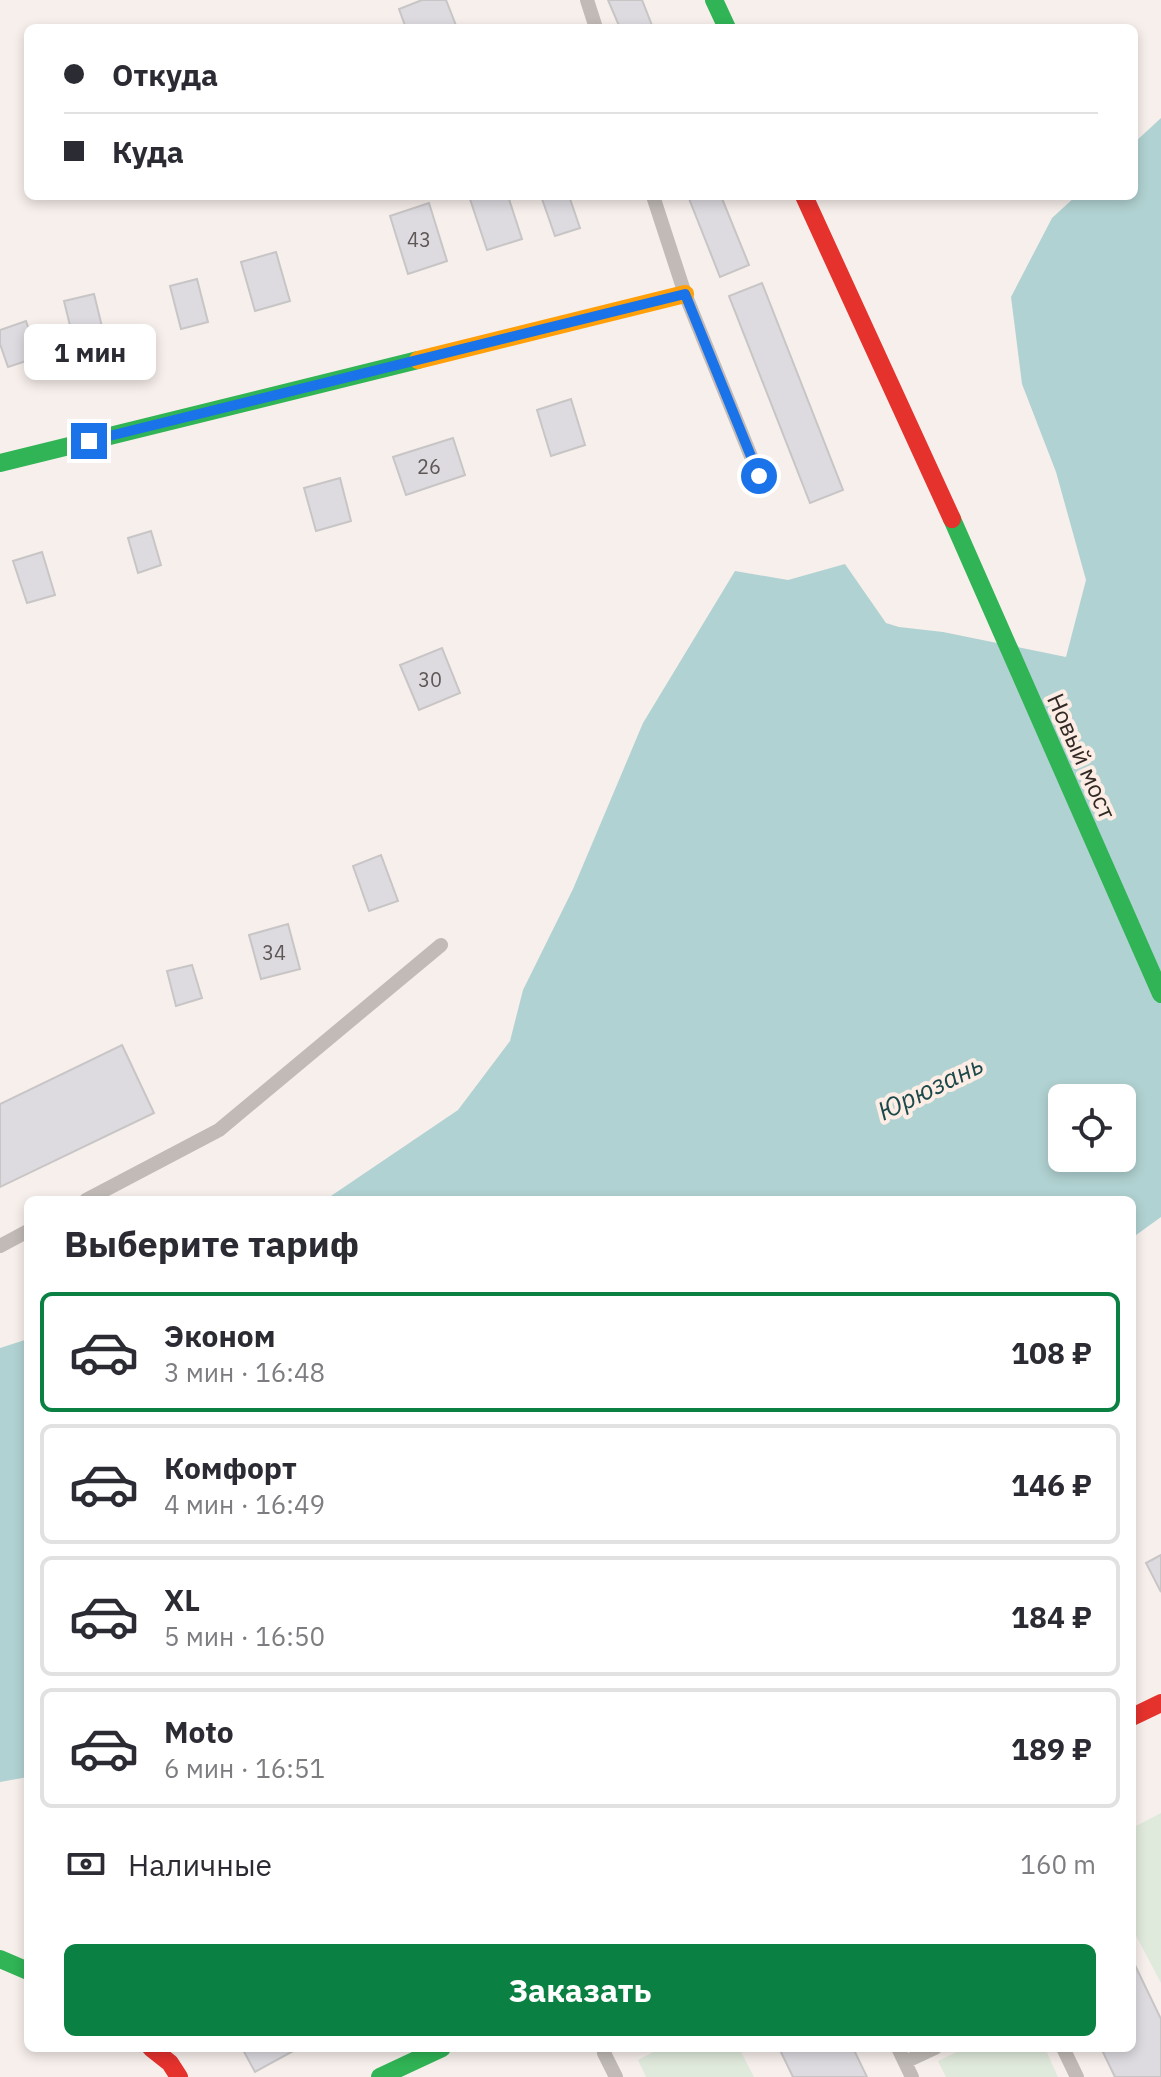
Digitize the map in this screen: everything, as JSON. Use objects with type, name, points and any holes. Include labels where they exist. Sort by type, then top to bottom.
[{"type":"main road","points":[[714,0],[725,24]]},
{"type":"main road","name":"Новый мост","points":[[806,200],[960,538],[1161,994]]},
{"type":"main road","points":[[0,463],[685,294]]},
{"type":"main road","points":[[1136,1715],[1161,1703]]},
{"type":"main road","points":[[0,1959],[24,1969]]},
{"type":"main road","points":[[380,2077],[433,2052]]},
{"type":"lane","points":[[587,0],[595,24]]},
{"type":"lane","points":[[654,200],[685,294],[759,476]]},
{"type":"lane","points":[[94,1196],[219,1130],[441,945]]},
{"type":"lane","points":[[0,1246],[24,1233]]},
{"type":"lane","points":[[900,2052],[912,2077]]},
{"type":"lane","points":[[905,2062],[926,2052]]},
{"type":"lane","points":[[1065,2052],[1077,2077]]},
{"type":"lane","points":[[604,2053],[616,2077]]},
{"type":"green space","points":[[1161,1813],[1161,1983],[1136,1936],[1136,1826]]},
{"type":"green space","points":[[653,2052],[741,2052],[754,2077],[646,2077],[638,2060]]},
{"type":"green space","points":[[957,2052],[1047,2052],[1058,2077],[946,2077],[938,2061]]},
{"type":"water","name":"Юрюзань","points":[[1161,118],[1161,1217],[1136,1235],[1136,1196],[331,1196],[458,1110],[510,1041],[523,990],[573,889],[643,723],[735,571],[788,580],[845,564],[886,623],[1066,657],[1086,580],[1056,472],[1022,384],[1011,297],[1052,218],[1072,200],[1138,200],[1138,139]]},
{"type":"water","points":[[24,1340],[24,1778],[0,1782],[0,1348]]},
{"type":"building","points":[[422,0],[446,0],[455,24],[405,24],[399,9]]},
{"type":"building","points":[[608,0],[642,0],[651,24],[618,24]]},
{"type":"building","points":[[470,200],[509,200],[522,239],[487,250]]},
{"type":"building","points":[[542,200],[570,200],[580,228],[555,236]]},
{"type":"building","points":[[690,200],[723,200],[749,265],[720,277]]},
{"type":"building","points":[[429,203],[447,261],[408,274],[390,216]]},
{"type":"building","points":[[276,252],[290,301],[255,311],[241,262]]},
{"type":"building","points":[[197,279],[208,322],[181,329],[170,286]]},
{"type":"building","points":[[762,283],[843,490],[810,503],[729,296]]},
{"type":"building","points":[[94,294],[106,343],[76,350],[64,301]]},
{"type":"building","points":[[26,321],[38,357],[8,367],[0,344],[0,330]]},
{"type":"building","points":[[571,399],[585,445],[551,456],[537,410]]},
{"type":"building","points":[[453,438],[465,475],[406,495],[393,457]]},
{"type":"building","points":[[340,478],[351,521],[316,531],[304,488]]},
{"type":"building","points":[[151,531],[161,565],[138,573],[128,538]]},
{"type":"building","points":[[42,552],[55,595],[27,603],[13,561]]},
{"type":"building","points":[[442,648],[460,693],[419,710],[400,665]]},
{"type":"building","points":[[381,855],[398,901],[369,911],[353,866]]},
{"type":"building","points":[[288,924],[300,969],[261,979],[249,935]]},
{"type":"building","points":[[192,965],[202,998],[176,1006],[167,971]]},
{"type":"building","points":[[122,1045],[154,1113],[0,1187],[0,1104]]},
{"type":"building","points":[[1161,1555],[1161,1592],[1146,1563]]},
{"type":"building","points":[[1136,1967],[1161,2019],[1161,2077],[1115,2077],[1103,2052],[1136,2052]]},
{"type":"building","points":[[244,2052],[291,2052],[255,2072]]},
{"type":"building","points":[[781,2052],[855,2052],[867,2077],[793,2077]]},
{"type":"traffic: fast","points":[[714,0],[725,24]]},
{"type":"traffic: fast","points":[[0,463],[418,360]]},
{"type":"traffic: fast","points":[[952,519],[1161,994]]},
{"type":"traffic: fast","points":[[0,1959],[24,1969]]},
{"type":"traffic: fast","points":[[380,2077],[433,2052]]},
{"type":"traffic: slow","points":[[418,360],[685,294]]},
{"type":"traffic: jam","points":[[806,200],[952,519]]},
{"type":"traffic: jam","points":[[1136,1715],[1161,1703]]},
{"type":"traffic: jam","points":[[156,2052],[170,2063],[179,2077]]},
{"type":"route","points":[[89,441],[685,294],[759,476]]}]
